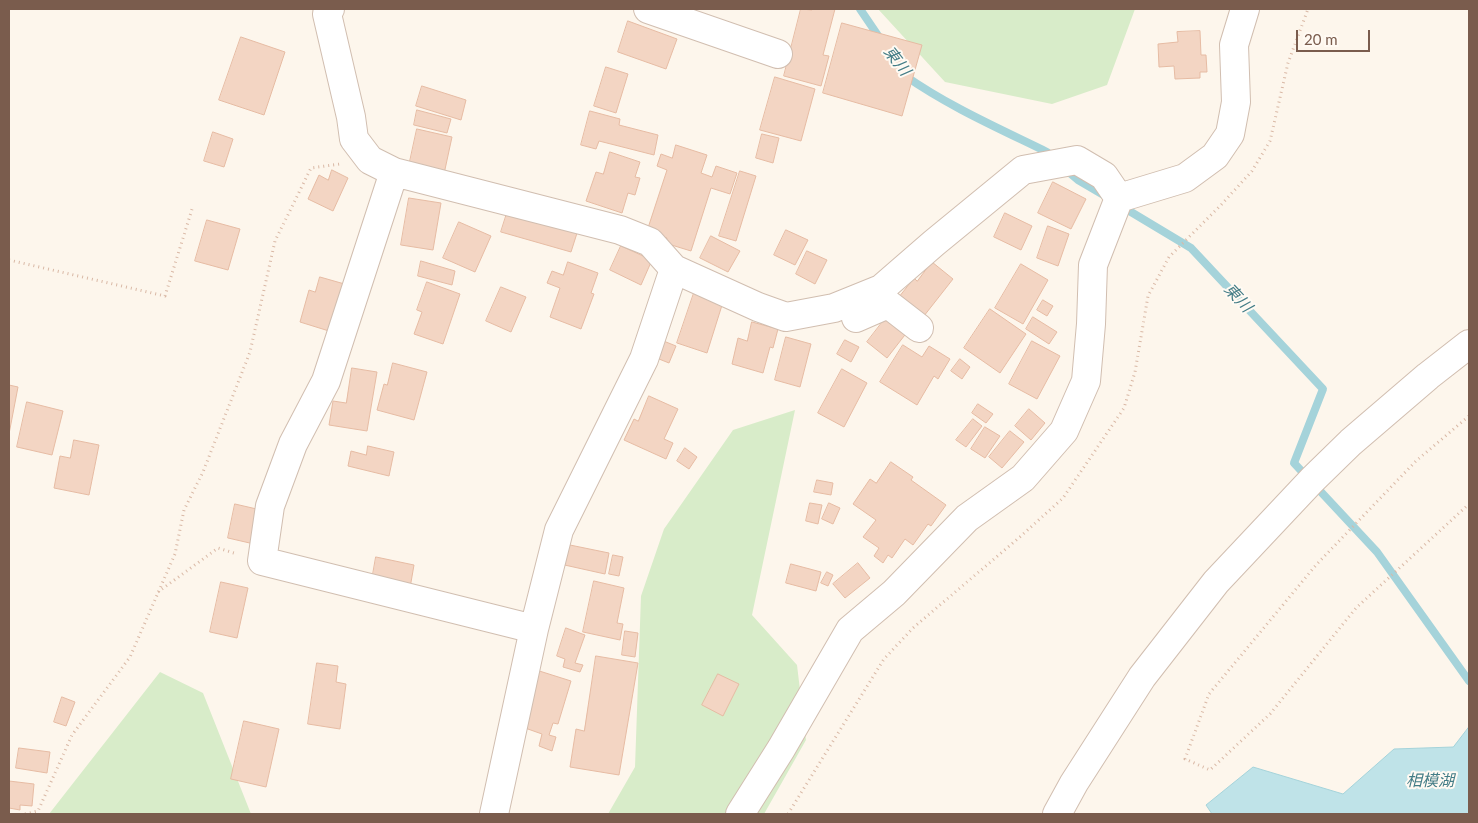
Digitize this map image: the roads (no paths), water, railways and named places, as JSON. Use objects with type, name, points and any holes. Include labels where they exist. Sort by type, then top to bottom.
[{"type":"street","points":[[330,9],[328,14],[351,117],[354,139],[382,166],[620,230],[650,242],[674,269],[758,307],[786,317],[834,308],[882,289],[934,243],[1023,170],[1077,160],[1104,176],[1119,198]]},
{"type":"street","points":[[648,9],[778,54]]},
{"type":"street","points":[[1119,198],[1185,178],[1215,156],[1230,134],[1236,102],[1234,45],[1244,9]]},
{"type":"street","points":[[382,166],[326,381],[293,444],[270,506],[262,561],[534,629]]},
{"type":"street","points":[[740,814],[781,749],[850,630],[894,593],[967,518],[1023,478],[1064,431],[1086,381],[1091,324],[1093,265],[1119,198]]},
{"type":"street","points":[[494,814],[534,629],[559,530],[644,359],[674,269]]},
{"type":"street","points":[[827,310],[838,319],[848,322],[888,304],[919,328]]},
{"type":"street","points":[[1057,814],[1079,775],[1142,677],[1216,582],[1312,480],[1351,442],[1469,344]]},
{"type":"water","name":"相模湖","points":[[1469,727],[1469,814],[1212,814],[1206,805],[1253,767],[1343,794],[1394,749],[1453,747]]},
{"type":"waterway","name":"東川","points":[[860,9],[881,40]]},
{"type":"waterway","name":"東川","points":[[904,75],[956,107],[1047,152],[1053,157]]},
{"type":"waterway","name":"東川","points":[[1065,169],[1078,180],[1107,197]]},
{"type":"waterway","name":"東川","points":[[1121,206],[1191,248],[1323,389],[1294,463],[1377,552],[1469,681]]}]
